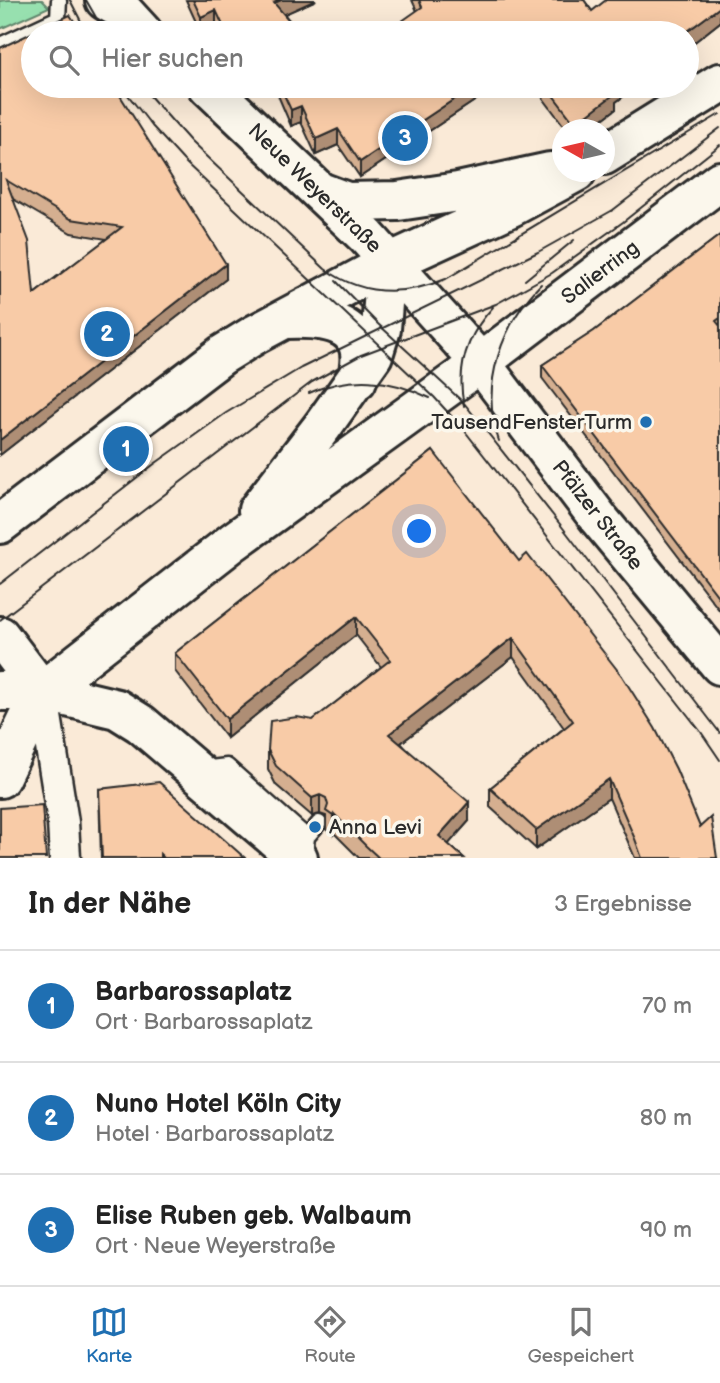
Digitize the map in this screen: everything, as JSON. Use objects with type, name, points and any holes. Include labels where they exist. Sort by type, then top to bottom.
[{"type":"main road","points":[[105,0],[121,9],[132,21]]},
{"type":"main road","points":[[140,0],[157,21]]},
{"type":"main road","points":[[699,96],[720,83]]},
{"type":"main road","name":"Neue Weyerstraße","points":[[220,98],[323,193],[391,262],[480,362]]},
{"type":"main road","points":[[615,148],[696,98]]},
{"type":"main road","points":[[323,193],[347,202],[398,201],[458,192],[552,171]]},
{"type":"main road","name":"Salierring","points":[[233,542],[351,459],[720,181]]},
{"type":"main road","points":[[0,524],[222,355],[391,262],[511,207],[557,182]]},
{"type":"main road","points":[[0,778],[42,691],[233,542],[322,428],[373,355],[382,329],[384,291],[391,262]]},
{"type":"main road","points":[[286,319],[314,318],[335,322],[349,329],[356,341],[361,361],[357,380]]},
{"type":"main road","name":"Pfälzer Straße","points":[[480,362],[598,519],[720,665]]},
{"type":"main road","points":[[0,636],[42,691]]},
{"type":"main road","points":[[0,691],[42,691],[117,709],[141,724],[195,770],[302,847]]},
{"type":"street","points":[[42,691],[63,822],[65,858]]},
{"type":"lane","points":[[52,21],[58,18],[60,0]]},
{"type":"lane","points":[[0,45],[21,35]]},
{"type":"lane","points":[[305,858],[302,847],[318,823]]},
{"type":"green space","points":[[42,0],[49,7],[0,29],[0,1]]},
{"type":"building","points":[[193,0],[281,0],[274,3],[290,21],[221,21],[216,10],[201,17]]},
{"type":"building","points":[[419,0],[584,0],[592,11],[606,0],[720,0],[720,7],[699,23],[402,21],[422,7]]},
{"type":"building","points":[[70,15],[74,21],[57,21]]},
{"type":"building","points":[[21,38],[21,98],[122,98],[226,264],[0,440],[0,48]],"holes":[[[6,180],[71,219],[122,227],[34,294],[29,241]]]},
{"type":"building","points":[[286,98],[456,98],[360,162],[338,129],[316,139],[301,106],[291,110]]},
{"type":"building","points":[[555,98],[609,98],[582,119],[571,119]]},
{"type":"building","points":[[720,235],[720,318],[716,321],[720,326],[720,599],[542,365],[594,331]]},
{"type":"building","points":[[433,451],[519,561],[527,554],[622,676],[655,728],[676,769],[700,827],[711,817],[717,858],[642,858],[609,779],[536,830],[490,788],[573,721],[513,638],[389,734],[469,802],[439,836],[464,858],[379,858],[334,814],[333,816],[326,811],[326,798],[320,795],[312,798],[276,766],[268,750],[270,721],[297,717],[313,720],[390,660],[356,617],[227,719],[175,653]]},
{"type":"building","points":[[159,782],[245,858],[164,858],[160,854],[160,858],[102,858],[99,789]]},
{"type":"building","points":[[42,805],[46,858],[0,858],[0,808]]},
{"type":"tram line","points":[[70,0],[81,21]]},
{"type":"tram line","points":[[86,0],[98,21]]},
{"type":"tram line","points":[[130,98],[184,161],[434,397],[464,430],[701,732],[720,760]]},
{"type":"tram line","points":[[152,98],[191,142],[325,269],[339,278],[368,289],[384,290],[415,288],[446,279],[720,114]]},
{"type":"tram line","points":[[0,584],[153,465],[226,413],[301,368],[538,252],[613,210],[720,128]]},
{"type":"tram line","points":[[0,620],[312,382],[361,355],[496,304],[552,273],[623,222],[720,145]]},
{"type":"tram line","points":[[525,280],[574,240]]},
{"type":"tram line","points":[[336,281],[378,324],[464,403],[720,733]]},
{"type":"tram line","points":[[499,441],[493,420],[492,399],[498,357],[515,318],[541,284]]},
{"type":"tram line","points":[[464,406],[462,378],[466,353],[476,329],[493,307]]},
{"type":"tram line","points":[[309,393],[339,383],[370,381],[400,386],[430,398]]},
{"type":"place","name":"Elise Ruben geb. Walbaum","points":[[405,138]]},
{"type":"place","name":"Nuno Hotel Köln City","points":[[107,334]]},
{"type":"place","name":"TausendFensterTurm","points":[[646,422]]},
{"type":"place","name":"Barbarossaplatz","points":[[126,449]]},
{"type":"place","name":"Anna Levi","points":[[315,827]]}]
